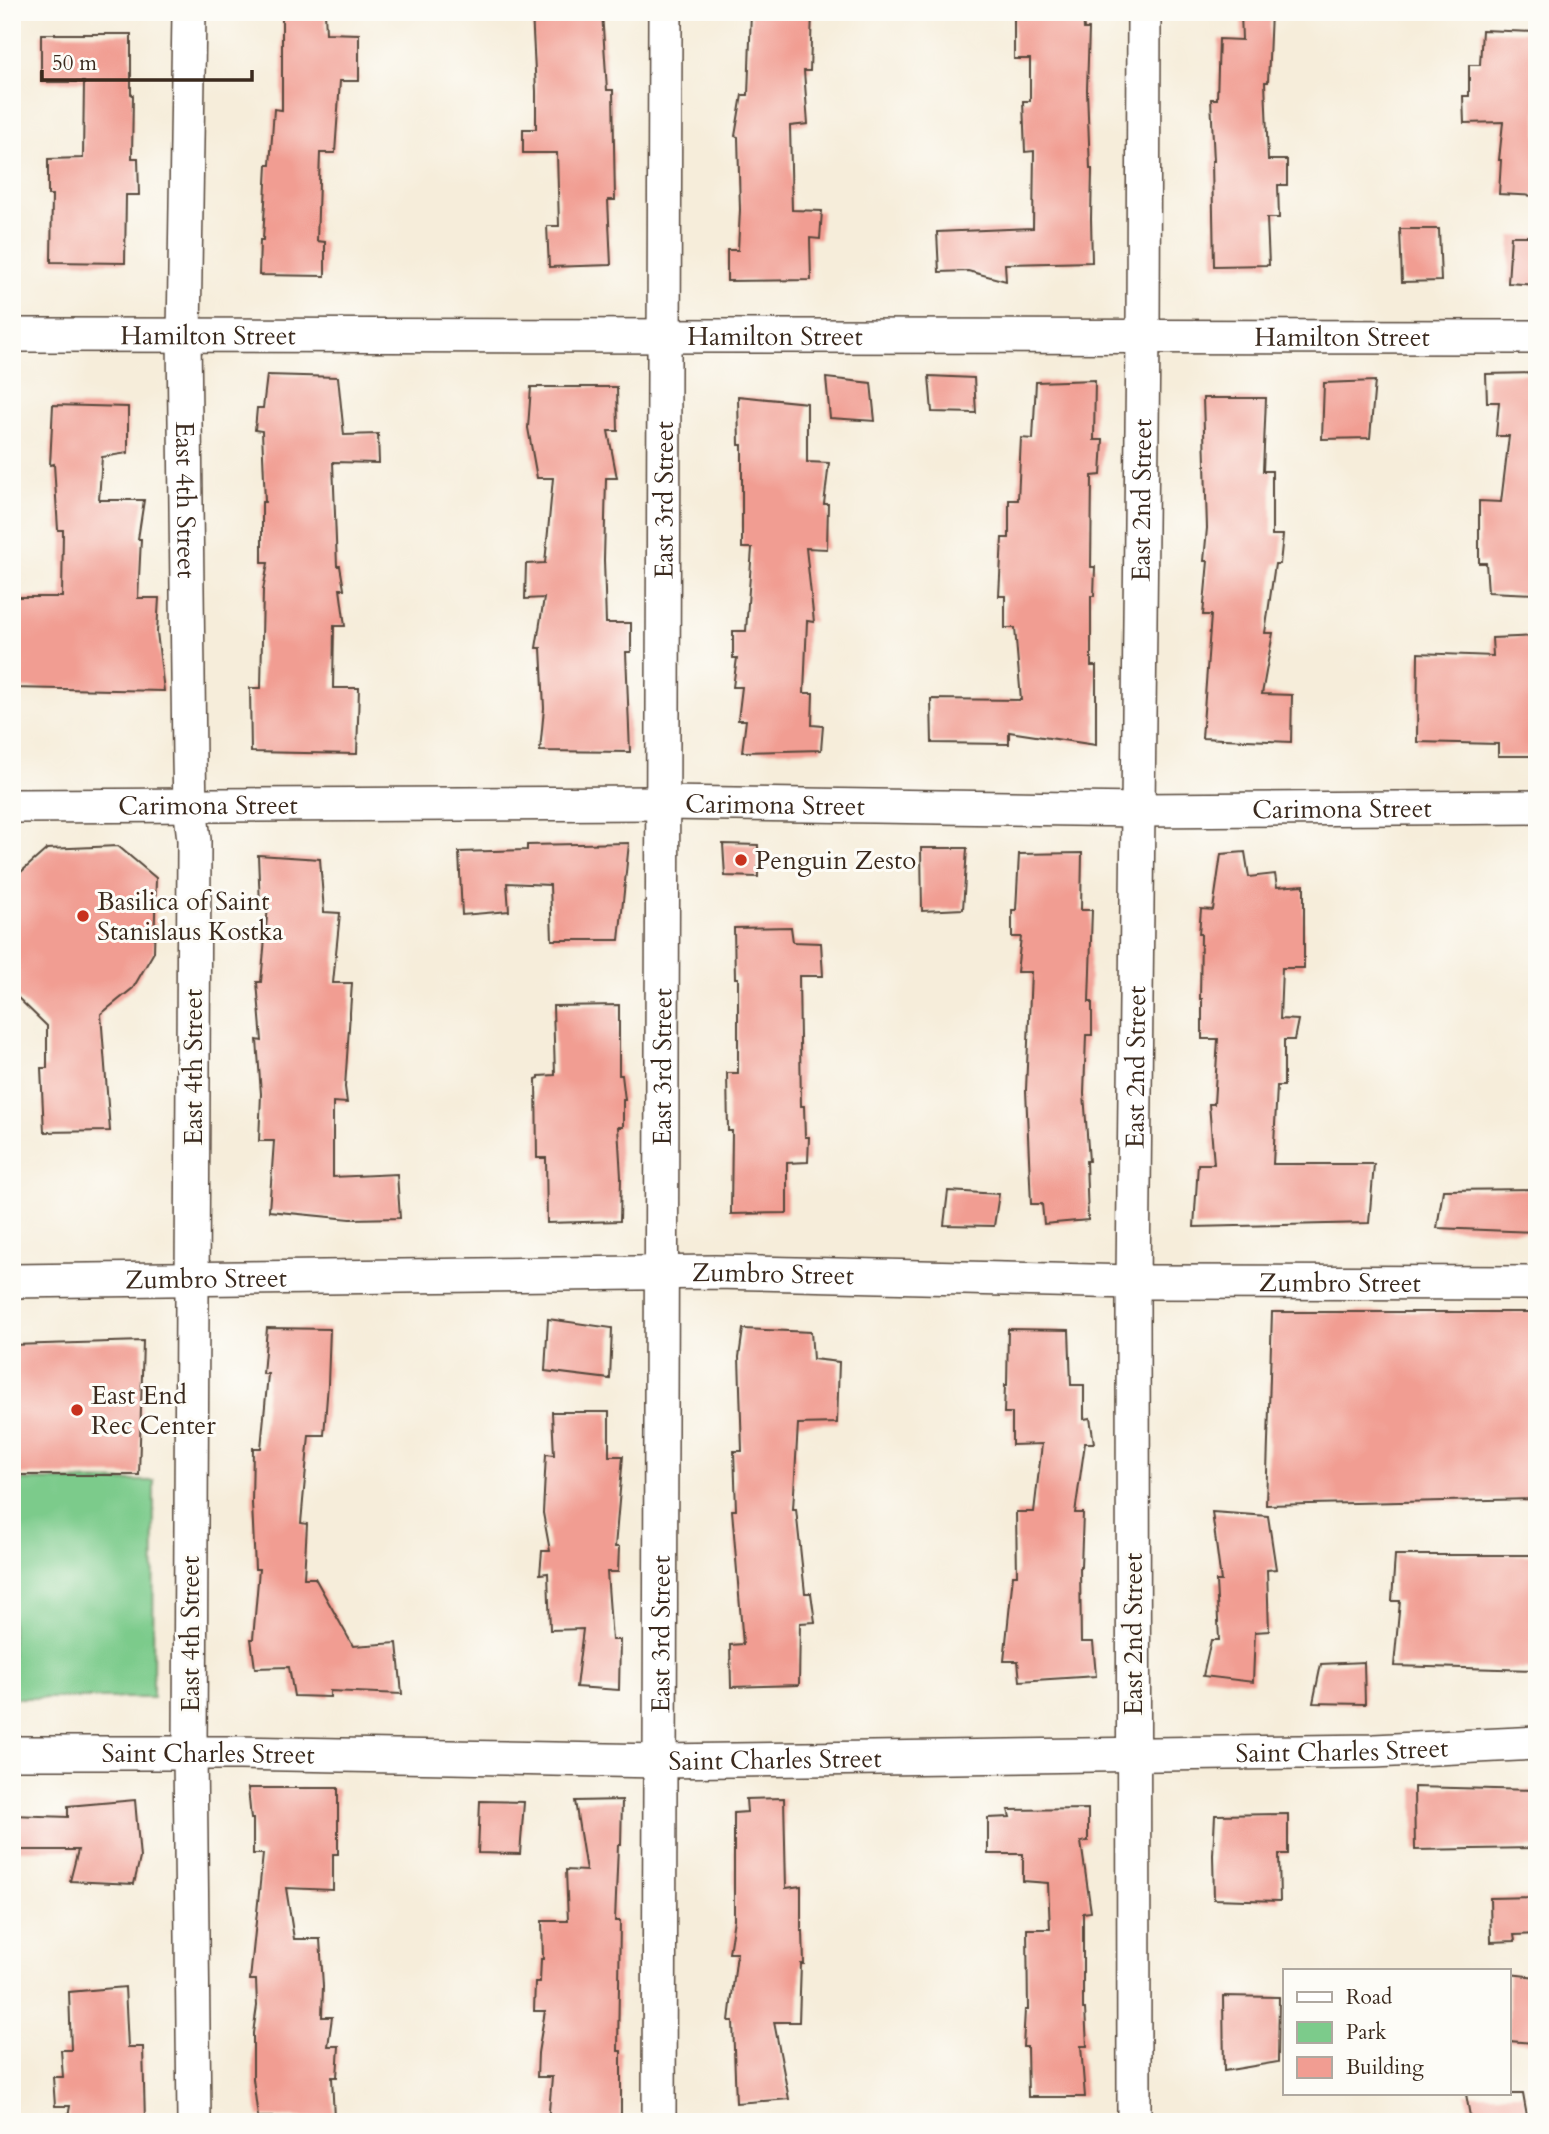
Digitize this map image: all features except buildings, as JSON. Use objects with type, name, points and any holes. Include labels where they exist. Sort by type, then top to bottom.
[{"type":"street","name":"East 4th Street","points":[[189,12],[184,335],[190,806],[194,840],[190,1752],[194,2122]]},
{"type":"street","name":"East 3rd Street","points":[[659,2122],[665,12]]},
{"type":"street","name":"East 2nd Street","points":[[1133,2122],[1133,1282],[1144,12]]},
{"type":"street","name":"Hamilton Street","points":[[12,335],[1537,337]]},
{"type":"street","name":"Carimona Street","points":[[12,806],[663,803],[1138,810],[1537,807]]},
{"type":"street","name":"Zumbro Street","points":[[12,1281],[662,1272],[1133,1282],[1535,1283]]},
{"type":"street","name":"Saint Charles Street","points":[[12,1753],[190,1752],[660,1761],[1374,1751],[1537,1743]]},
{"type":"green space","points":[[12,1480],[154,1481],[153,1698],[12,1698]]},
{"type":"place","name":"Penguin Zesto","points":[[741,860]]},
{"type":"place","name":"Basilica of Saint Stanislaus Kostka","points":[[83,916]]},
{"type":"place","name":"East End Rec Center","points":[[77,1410]]}]
